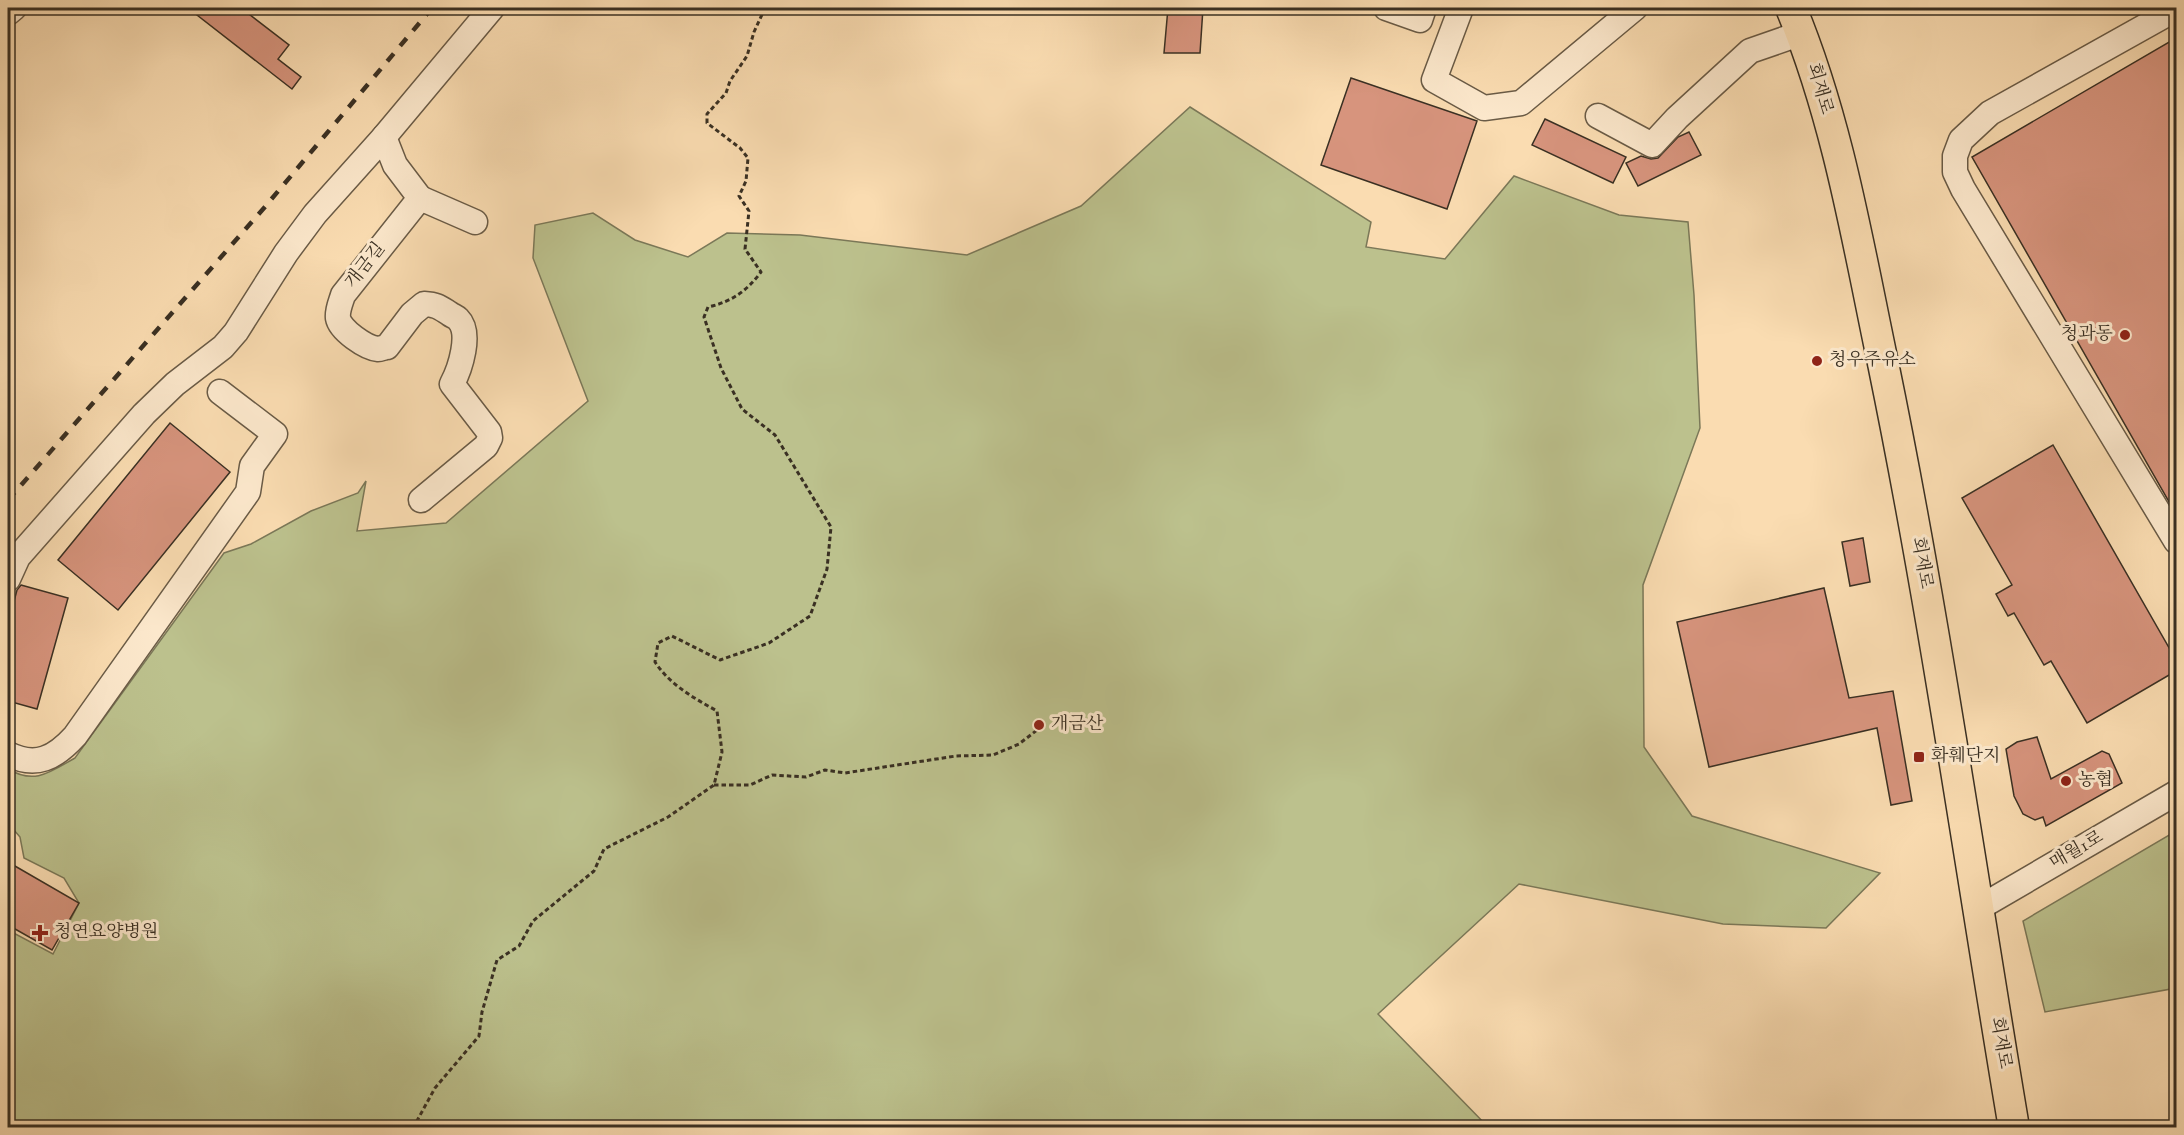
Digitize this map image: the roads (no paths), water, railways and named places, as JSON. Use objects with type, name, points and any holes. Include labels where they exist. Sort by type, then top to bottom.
[{"type":"main road","name":"회재로","points":[[1797,20],[1836,147],[1905,472],[1954,753],[1977,909],[2014,1128]]},
{"type":"street","points":[[8,13],[14,8]]},
{"type":"street","points":[[8,579],[18,557],[144,414],[175,384],[223,347],[236,332],[286,253],[315,214],[384,137],[492,8]]},
{"type":"street","points":[[1386,8],[1420,20],[1424,8]]},
{"type":"street","points":[[1461,8],[1434,80],[1484,108],[1521,103],[1635,8]]},
{"type":"street","points":[[2176,9],[1990,113],[1961,140],[1955,156],[1955,172],[1963,189],[2176,541]]},
{"type":"street","points":[[1598,116],[1652,145],[1677,118],[1750,51],[1797,20]]},
{"type":"street","points":[[384,137],[395,165],[420,198],[475,222]]},
{"type":"street","name":"개금길","points":[[420,198],[343,295],[338,317],[341,326],[351,335],[377,349],[387,347],[412,314],[424,304],[438,305],[459,320],[464,335],[464,349],[461,364],[452,384],[489,432],[490,438],[486,446],[421,500]]},
{"type":"street","points":[[8,754],[16,758],[47,759],[61,751],[75,736],[248,492],[252,466],[275,434],[220,392]]},
{"type":"street","name":"매월1로","points":[[1977,909],[2176,793]]},
{"type":"railway","points":[[8,500],[264,208],[432,8]]},
{"type":"place","name":"청과동","points":[[2125,335]]},
{"type":"place","name":"청우주유소","points":[[1817,361]]},
{"type":"place","name":"개금산","points":[[1039,725]]},
{"type":"place","name":"화훼단지","points":[[1919,757]]},
{"type":"place","name":"농협","points":[[2066,781]]},
{"type":"place","name":"청연요양병원","points":[[40,933]]}]
